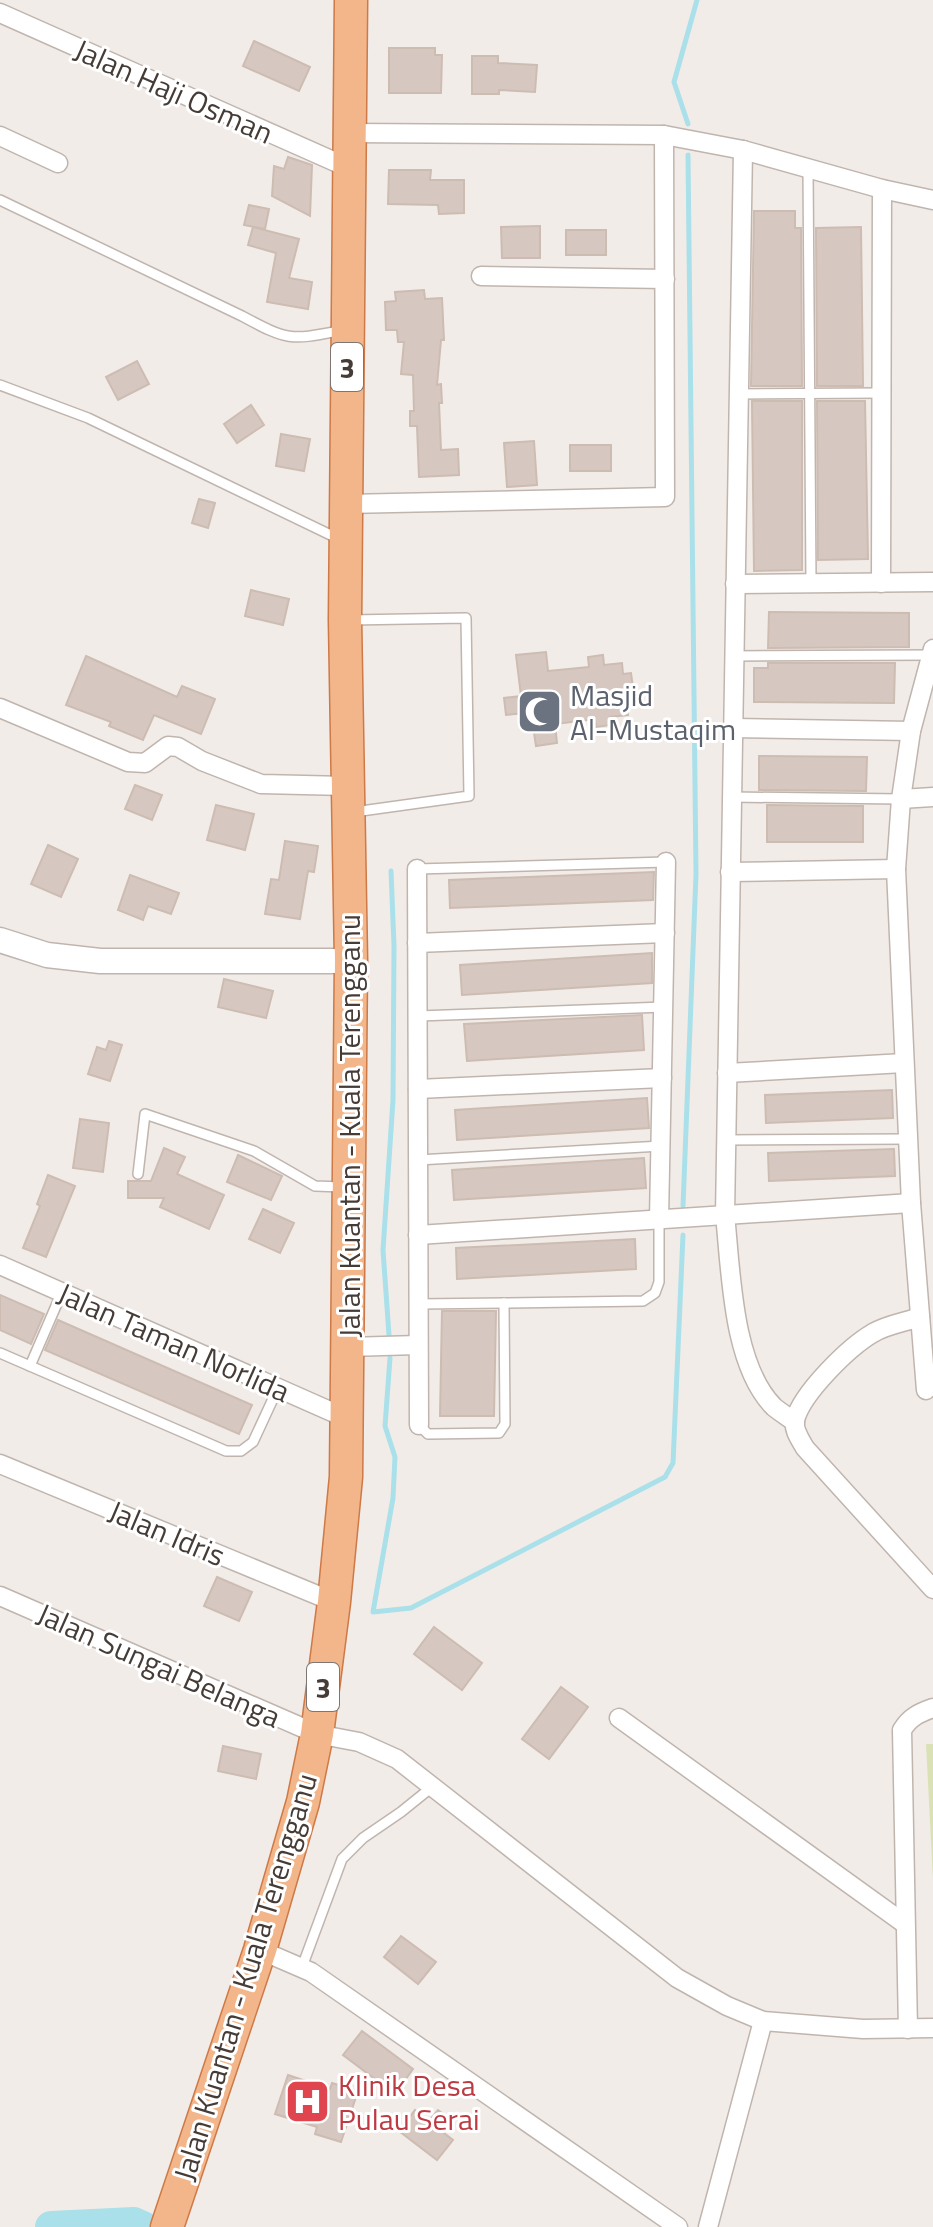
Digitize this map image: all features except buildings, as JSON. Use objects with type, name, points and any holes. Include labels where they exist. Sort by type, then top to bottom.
[{"type":"highway","name":"Jalan Kuantan - Kuala Terengganu","points":[[167,2227],[260,1950],[303,1802],[317,1734],[346,1477],[351,961],[346,800],[345,542],[351,0]]},
{"type":"street","name":"Jalan Haji Osman","points":[[0,13],[349,168]]},
{"type":"street","points":[[350,133],[664,135],[743,150],[933,200]]},
{"type":"street","points":[[346,504],[665,497],[664,135]]},
{"type":"street","points":[[0,136],[58,163]]},
{"type":"street","points":[[743,150],[725,1215],[736,1320],[743,1347],[761,1388],[774,1407],[795,1422]]},
{"type":"street","points":[[881,583],[882,189]]},
{"type":"street","points":[[481,276],[665,279]]},
{"type":"street","points":[[735,584],[933,582]]},
{"type":"street","points":[[926,1390],[911,1203],[896,869],[901,799],[911,731],[932,652]]},
{"type":"street","points":[[0,708],[128,762],[145,763],[168,746],[178,747],[202,761],[261,784],[346,800]]},
{"type":"street","points":[[733,728],[911,731]]},
{"type":"street","points":[[901,799],[933,797]]},
{"type":"street","points":[[659,1219],[666,862]]},
{"type":"street","points":[[417,869],[419,1425]]},
{"type":"street","points":[[730,872],[896,869]]},
{"type":"street","points":[[417,943],[665,933]]},
{"type":"street","points":[[0,940],[47,955],[100,961],[351,961]]},
{"type":"street","points":[[727,1073],[904,1063]]},
{"type":"street","points":[[418,1089],[662,1078]]},
{"type":"street","points":[[418,1235],[911,1203]]},
{"type":"street","name":"Jalan Taman Norlida","points":[[0,1265],[348,1419]]},
{"type":"street","points":[[920,1317],[875,1332],[850,1350],[803,1402],[795,1422],[805,1448],[933,1589]]},
{"type":"street","points":[[348,1347],[418,1345]]},
{"type":"street","name":"Jalan Idris","points":[[0,1464],[334,1602]]},
{"type":"street","name":"Jalan Sungai Belanga","points":[[0,1596],[317,1734],[359,1742],[397,1759],[677,1978],[727,2006],[763,2021],[863,2029],[933,2028]]},
{"type":"street","points":[[908,2029],[902,1730],[907,1721],[933,1708]]},
{"type":"street","points":[[619,1718],[905,1924]]},
{"type":"street","points":[[260,1950],[302,1967],[678,2227]]},
{"type":"street","points":[[708,2227],[763,2021]]},
{"type":"lane","points":[[808,168],[811,584]]},
{"type":"lane","points":[[0,200],[274,334],[296,339],[347,329]]},
{"type":"lane","points":[[0,385],[88,418],[345,542]]},
{"type":"lane","points":[[739,394],[882,393]]},
{"type":"lane","points":[[345,620],[466,618],[469,796],[346,800]]},
{"type":"lane","points":[[734,656],[932,652]]},
{"type":"lane","points":[[732,797],[901,799]]},
{"type":"lane","points":[[417,869],[666,862]]},
{"type":"lane","points":[[418,1016],[664,1007]]},
{"type":"lane","points":[[138,1174],[145,1114],[254,1151],[315,1186],[349,1188]]},
{"type":"lane","points":[[726,1140],[908,1139]]},
{"type":"lane","points":[[418,1160],[661,1146]]},
{"type":"lane","points":[[418,1304],[643,1301],[655,1293],[659,1282],[659,1219]]},
{"type":"lane","points":[[30,1366],[62,1292]]},
{"type":"lane","points":[[419,1425],[428,1434],[499,1433],[505,1424],[504,1303]]},
{"type":"lane","points":[[0,1353],[226,1451],[241,1451],[253,1442],[278,1388]]},
{"type":"lane","points":[[302,1967],[342,1859],[363,1838],[432,1787]]},
{"type":"green space","points":[[926,1744],[933,1744],[933,1880]]},
{"type":"waterway","points":[[688,124],[674,82],[697,0]]},
{"type":"waterway","points":[[683,1206],[696,874],[688,155]]},
{"type":"waterway","points":[[389,1335],[383,1250],[393,1100],[391,871]]},
{"type":"waterway","points":[[390,1358],[385,1426],[395,1457],[393,1498],[373,1612],[411,1608],[665,1477],[673,1463],[683,1235]]},
{"type":"waterway","points":[[51,2227],[134,2223],[143,2227]]},
{"type":"place","name":"Masjid Al-Mustaqim","points":[[539,712]]},
{"type":"place","name":"Klinik Desa Pulau Serai","points":[[307,2102]]}]
